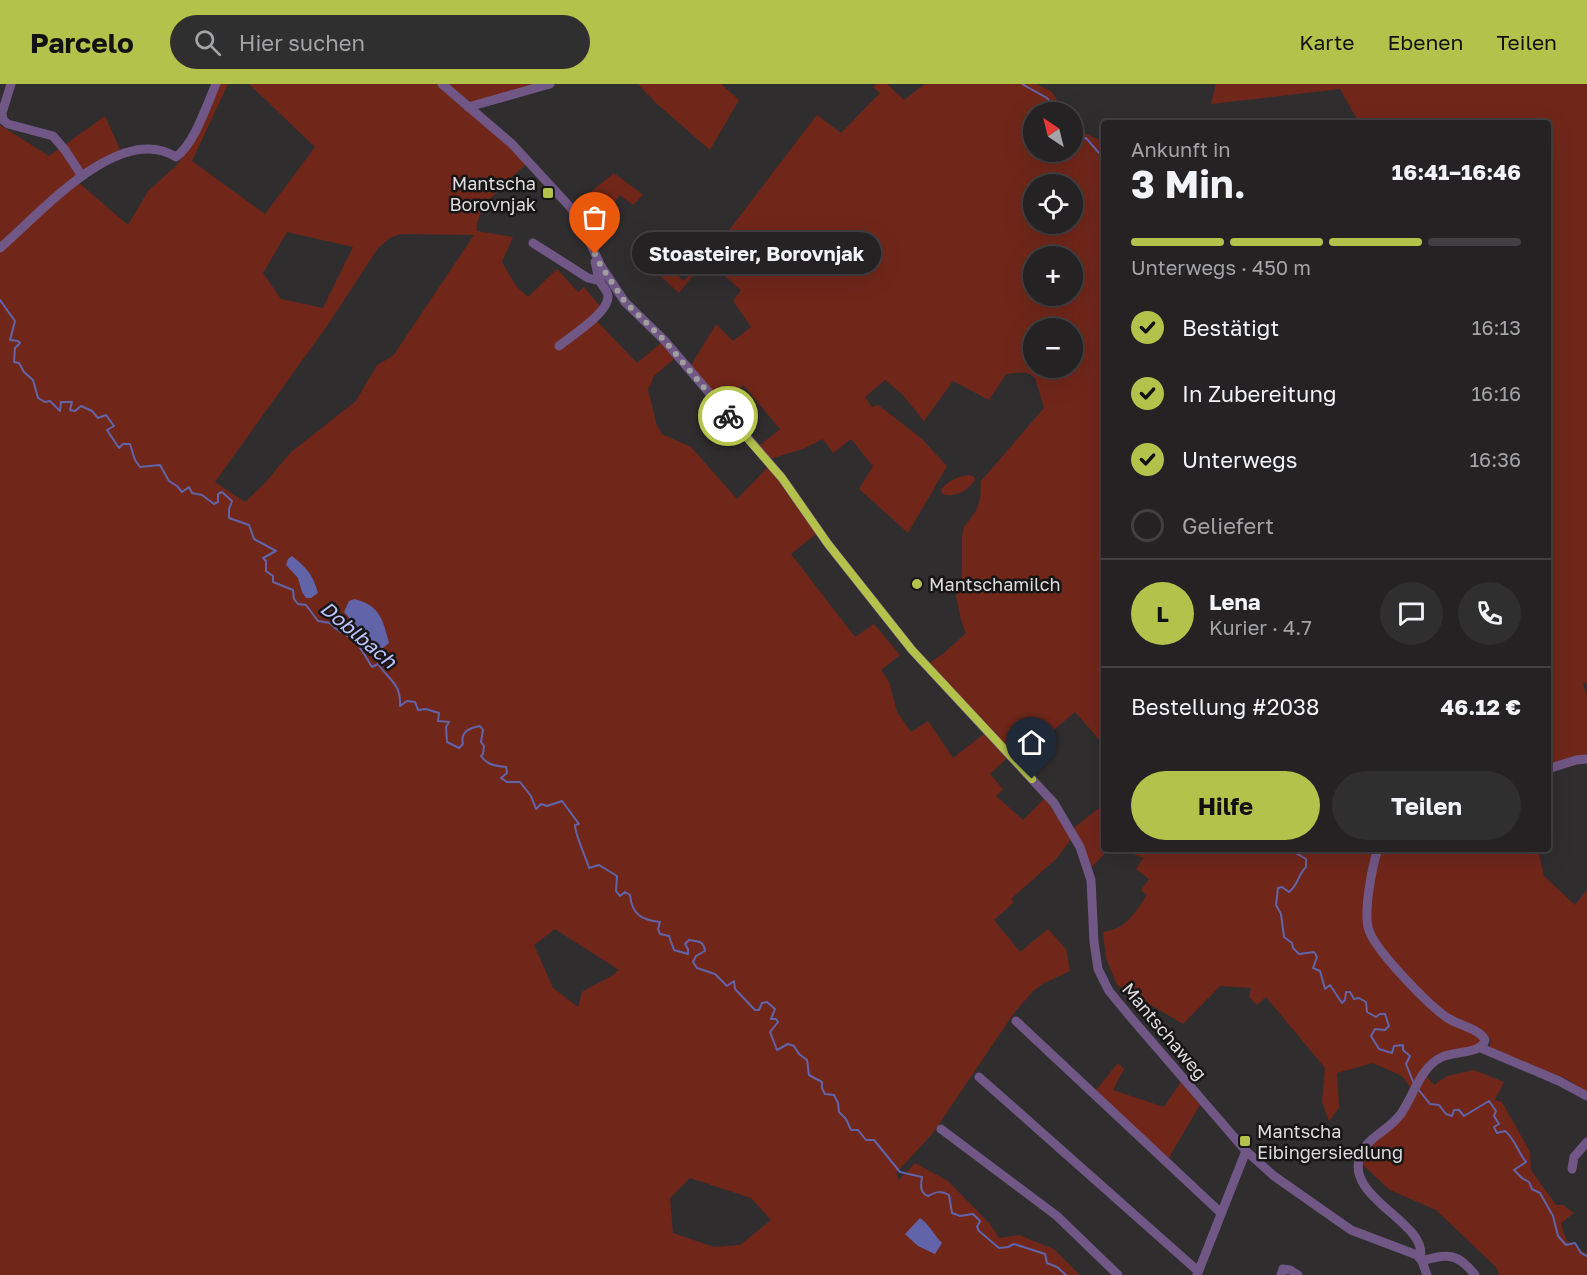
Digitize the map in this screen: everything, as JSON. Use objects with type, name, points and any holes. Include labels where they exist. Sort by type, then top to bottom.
[{"type":"street","points":[[12,84],[2,113],[3,120],[8,124],[53,136],[65,150],[81,176]]},
{"type":"street","points":[[0,248],[81,176],[113,159],[139,150],[155,148],[176,158],[187,147],[216,84]]},
{"type":"street","name":"Mantschaweg","points":[[442,84],[512,144],[553,188],[574,213],[601,266],[625,302],[664,340],[782,478],[828,544],[912,650],[1054,803],[1075,837],[1088,869],[1093,895],[1095,955],[1103,981],[1132,1020],[1246,1151],[1274,1176],[1341,1224],[1361,1235],[1410,1252],[1421,1259]]},
{"type":"street","points":[[468,107],[550,84]]},
{"type":"street","points":[[533,243],[588,278],[600,281]]},
{"type":"street","points":[[559,346],[604,309],[608,300],[607,292],[600,281],[592,247]]},
{"type":"street","points":[[607,292],[625,302]]},
{"type":"street","points":[[1551,768],[1587,759]]},
{"type":"street","points":[[1377,852],[1367,914],[1371,937],[1433,1006],[1448,1019],[1484,1036],[1485,1042],[1481,1048]]},
{"type":"street","points":[[1016,1021],[1221,1213]]},
{"type":"street","points":[[1427,1275],[1421,1259],[1419,1242],[1374,1197],[1363,1180],[1358,1166],[1363,1149],[1396,1120],[1428,1068],[1438,1059],[1455,1052],[1481,1048],[1559,1081],[1587,1096]]},
{"type":"street","points":[[979,1077],[1198,1273],[1246,1151]]},
{"type":"street","points":[[941,1129],[1058,1216],[1118,1275]]},
{"type":"street","points":[[1572,1169],[1574,1158],[1587,1142]]},
{"type":"street","points":[[1421,1259],[1453,1257],[1462,1261],[1475,1275]]},
{"type":"street","points":[[1281,1275],[1283,1269],[1298,1275]]},
{"type":"shaded area","points":[[218,84],[228,84],[192,161],[265,214],[315,147],[249,84],[437,84],[527,163],[487,203],[481,212],[477,231],[513,237],[502,262],[516,286],[528,297],[557,269],[578,292],[584,287],[601,307],[593,317],[637,363],[661,343],[674,359],[654,376],[648,390],[657,426],[662,434],[691,447],[737,499],[768,467],[778,477],[816,534],[791,554],[855,637],[874,624],[900,655],[881,670],[889,682],[897,712],[911,732],[928,721],[953,758],[984,734],[1007,758],[990,774],[1003,789],[996,796],[1023,820],[1045,798],[1071,839],[1056,859],[1011,899],[1014,902],[994,920],[1020,952],[1048,929],[1066,949],[1070,971],[1044,983],[1033,991],[1014,1013],[933,1133],[896,1173],[899,1180],[915,1163],[948,1181],[990,1224],[999,1238],[1019,1235],[1054,1249],[1080,1275],[0,1275],[0,125],[49,156],[105,116],[123,156],[78,182],[128,225],[148,191],[177,165],[188,149]],"holes":[[[287,232],[353,247],[323,308],[281,299],[263,273]],[[400,234],[474,235],[393,356],[377,365],[356,401],[291,452],[265,483],[245,502],[215,482],[329,323],[378,248],[390,238]],[[555,929],[619,970],[582,992],[578,1007],[553,988],[534,945]],[[690,1178],[751,1198],[771,1220],[740,1245],[714,1247],[673,1233],[670,1198]]]},
{"type":"shaded area","points":[[447,84],[545,84],[471,103]]},
{"type":"shaded area","points":[[638,84],[721,84],[739,100],[710,150],[656,103]]},
{"type":"shaded area","points":[[876,84],[887,84],[904,100],[925,84],[1037,84],[1052,92],[1058,102],[1023,102],[1023,162],[1083,162],[1083,132],[1101,141],[1101,742],[1075,712],[1022,757],[1017,758],[929,663],[943,654],[966,633],[956,596],[962,575],[962,536],[964,527],[976,511],[980,499],[981,481],[1044,408],[1035,378],[1083,378],[1083,318],[1023,318],[1023,373],[1006,374],[989,400],[953,381],[924,421],[902,394],[885,380],[865,397],[872,407],[878,405],[921,438],[947,466],[908,533],[859,489],[873,466],[851,439],[833,453],[823,439],[803,449],[770,459],[759,446],[780,429],[743,385],[723,405],[690,367],[716,324],[733,341],[751,327],[733,301],[741,290],[706,260],[679,293],[645,262],[654,253],[684,281],[733,225],[817,115],[841,133],[880,93],[873,87]]},
{"type":"shaded area","points":[[1216,84],[1587,84],[1587,683],[1583,684],[1587,695],[1587,762],[1551,771],[1551,120],[1357,120],[1340,89],[1211,104]]},
{"type":"shaded area","points":[[614,173],[643,195],[633,205],[620,195],[589,234],[573,206]]},
{"type":"shaded area","points":[[970,475],[975,480],[965,490],[951,495],[942,494],[941,490],[950,482]]},
{"type":"shaded area","points":[[1101,806],[1101,852],[1106,852],[1091,868],[1074,828]]},
{"type":"shaded area","points":[[1128,852],[1539,852],[1544,876],[1575,905],[1587,890],[1587,1093],[1569,1080],[1489,1048],[1491,1039],[1457,1019],[1481,1040],[1479,1045],[1450,1051],[1411,1088],[1402,1076],[1373,1063],[1337,1073],[1339,1108],[1329,1121],[1322,1102],[1325,1068],[1266,997],[1257,1005],[1249,997],[1251,988],[1220,986],[1183,1024],[1117,985],[1106,958],[1103,932],[1124,924],[1147,895],[1141,890],[1149,879],[1136,869],[1143,858]]},
{"type":"shaded area","points":[[1118,1063],[1124,1069],[1113,1090],[1164,1107],[1181,1082],[1200,1105],[1168,1159],[1096,1090]]},
{"type":"shaded area","points":[[1474,1070],[1504,1082],[1495,1100],[1502,1102],[1530,1152],[1531,1170],[1556,1205],[1563,1205],[1574,1213],[1561,1223],[1566,1240],[1587,1254],[1587,1275],[1499,1275],[1496,1267],[1436,1210],[1390,1190],[1363,1165],[1366,1150],[1386,1132],[1425,1074],[1434,1085],[1447,1076]]},
{"type":"water","points":[[292,556],[306,568],[314,581],[318,593],[311,598],[306,598],[298,578],[286,565]]},
{"type":"water","points":[[354,599],[370,605],[379,615],[389,643],[383,648],[374,647],[344,612],[349,601]]},
{"type":"water","points":[[920,1218],[942,1243],[935,1254],[918,1246],[905,1234]]},
{"type":"waterway","points":[[1022,84],[1050,102]]},
{"type":"waterway","points":[[1083,138],[1086,138],[1101,153]]},
{"type":"waterway","name":"Doblbach","points":[[0,300],[15,321],[10,340],[20,343],[15,348],[14,362],[19,363],[24,372],[33,380],[38,398],[45,402],[50,401],[60,411],[61,402],[72,402],[70,410],[75,411],[81,406],[92,411],[98,418],[106,415],[114,426],[107,430],[119,448],[123,444],[130,444],[140,467],[160,465],[169,481],[182,492],[189,487],[192,493],[202,495],[214,504],[218,502],[218,494],[222,492],[232,501],[229,518],[249,525],[254,539],[276,551],[263,558],[266,561],[266,571],[273,576],[273,582],[293,590],[294,599],[298,604],[306,605],[318,621],[330,623],[354,641],[372,667],[378,664],[397,688],[400,706],[407,701],[415,702],[418,710],[426,709],[439,713],[438,721],[449,722],[446,727],[447,742],[459,748],[463,744],[462,740],[466,731],[480,726],[483,730],[481,742],[484,746],[481,756],[483,759],[506,767],[507,773],[501,778],[507,782],[520,782],[531,796],[536,809],[541,804],[547,806],[562,801],[579,824],[575,825],[575,829],[589,868],[599,865],[617,876],[616,891],[620,896],[625,892],[630,895],[633,907],[643,918],[660,922],[658,929],[660,934],[669,936],[674,950],[688,954],[685,944],[689,940],[700,942],[705,951],[696,956],[693,962],[697,968],[715,974],[727,986],[734,981],[735,989],[755,1010],[759,1010],[762,1003],[767,1002],[775,1009],[771,1019],[776,1019],[778,1022],[770,1032],[777,1050],[788,1044],[794,1046],[807,1060],[809,1075],[822,1082],[825,1094],[834,1095],[839,1112],[846,1119],[851,1130],[858,1130],[866,1140],[874,1140],[900,1172],[922,1177],[921,1188],[928,1196],[941,1192],[949,1195],[952,1213],[960,1216],[973,1214],[980,1221],[977,1227],[979,1231],[999,1248],[1014,1244],[1045,1254],[1047,1263],[1057,1267],[1066,1275]]},
{"type":"waterway","points":[[1294,852],[1306,859],[1306,867],[1289,892],[1282,887],[1278,888],[1276,905],[1281,914],[1284,937],[1292,943],[1293,948],[1299,954],[1314,952],[1317,957],[1313,968],[1320,971],[1325,989],[1330,985],[1342,1003],[1346,992],[1350,992],[1354,999],[1359,998],[1366,1002],[1367,1012],[1376,1017],[1385,1014],[1389,1026],[1385,1030],[1375,1029],[1371,1036],[1379,1049],[1392,1053],[1394,1046],[1403,1045],[1403,1050],[1410,1056],[1406,1064],[1414,1084]]},
{"type":"waterway","points":[[1418,1089],[1430,1104],[1439,1105],[1446,1114],[1452,1116],[1454,1110],[1459,1110],[1464,1116],[1489,1101],[1496,1111],[1494,1116],[1499,1124],[1494,1127],[1497,1133],[1505,1131],[1509,1134],[1526,1162],[1514,1170],[1529,1182],[1532,1189],[1540,1193],[1553,1216],[1558,1236],[1566,1245],[1575,1243],[1581,1253],[1587,1256]]},
{"type":"way so far","points":[[595,254],[625,302],[664,340],[728,416]]},
{"type":"place","name":"Mantscha Borovnjak","points":[[548,193]]},
{"type":"place","name":"Stoasteirer, Borovnjak","points":[[595,254]]},
{"type":"place","name":"Mantschamilch","points":[[917,584]]},
{"type":"place","name":"Mantscha Eibingersiedlung","points":[[1245,1141]]},
{"type":"route","points":[[728,416],[782,478],[828,544],[912,650],[1032,779]]}]
